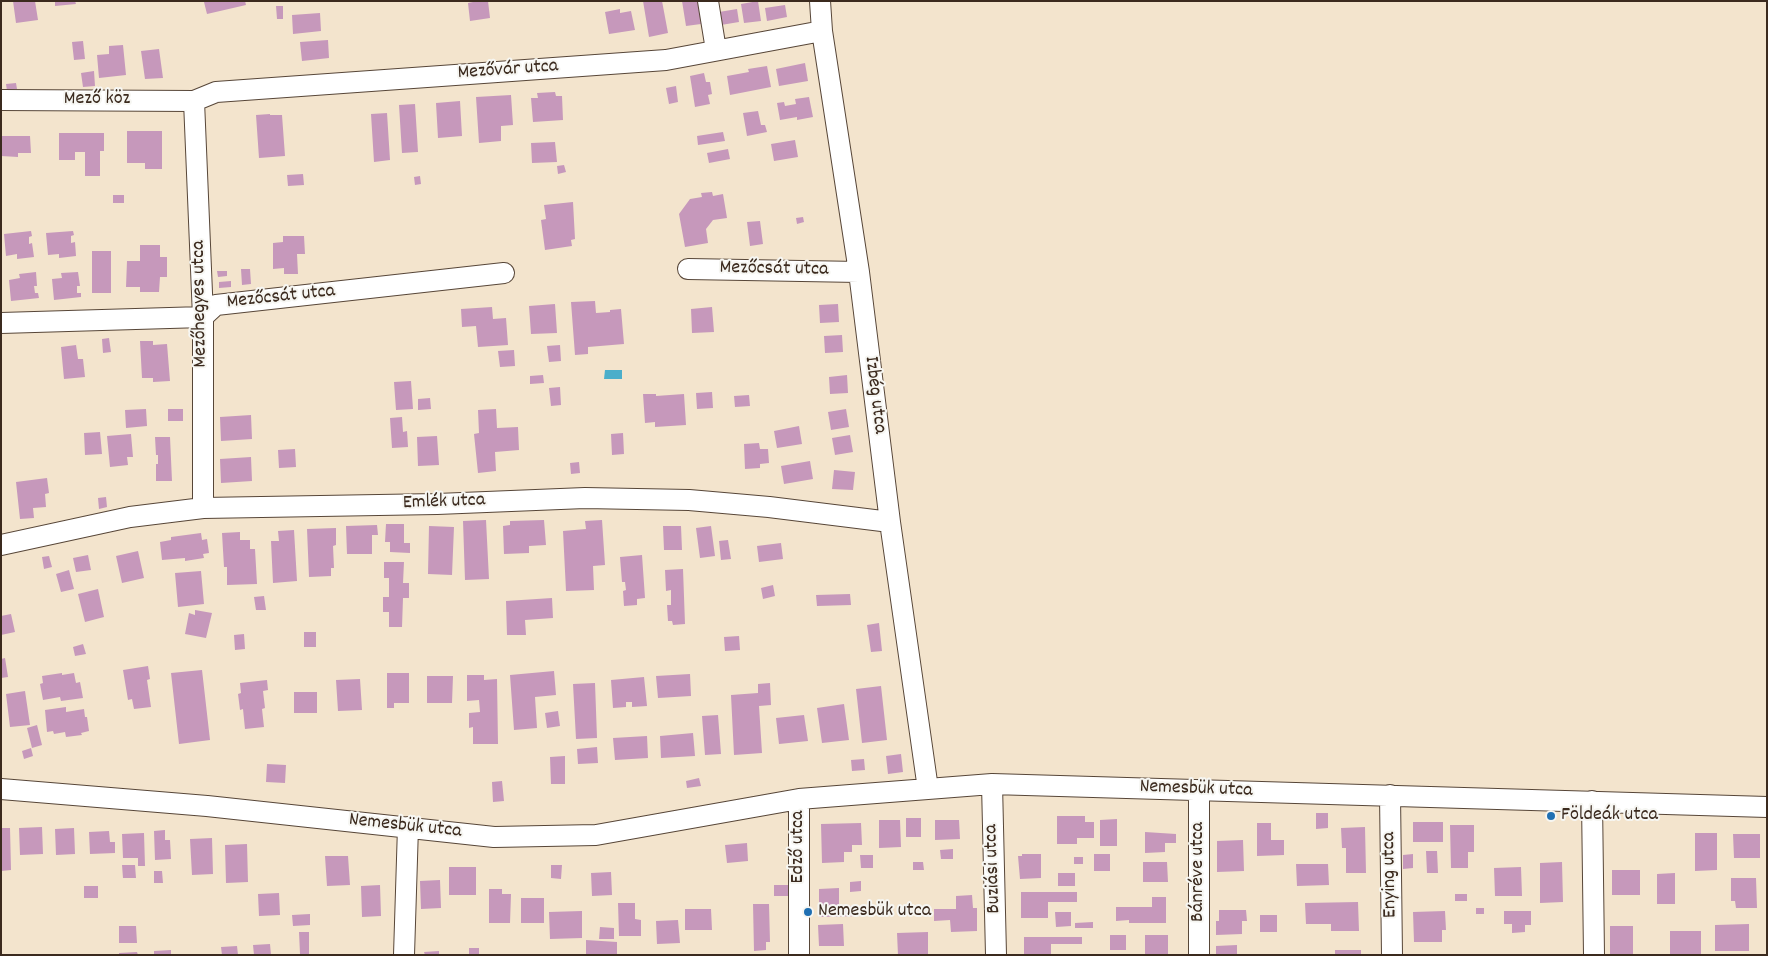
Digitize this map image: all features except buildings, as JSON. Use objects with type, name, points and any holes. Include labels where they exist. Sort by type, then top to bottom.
[{"type":"street","points":[[708,1],[716,50]]},
{"type":"street","name":"Izbég utca","points":[[820,1],[822,31],[859,272],[890,522],[928,790]]},
{"type":"street","name":"Mezővár utca","points":[[194,101],[216,92],[666,60],[822,31]]},
{"type":"street","name":"Mező köz","points":[[1,100],[194,101]]},
{"type":"street","name":"Mezőhegyes utca","points":[[194,101],[203,316],[203,508]]},
{"type":"street","name":"Mezőcsát utca","points":[[688,269],[859,272]]},
{"type":"street","name":"Mezőcsát utca","points":[[1,323],[203,316],[216,305],[504,273]]},
{"type":"street","name":"Emlék utca","points":[[1,545],[130,517],[203,508],[409,505],[511,500],[604,498],[698,501],[769,507],[890,522]]},
{"type":"street","name":"Nemesbük utca","points":[[1,789],[207,806],[494,837],[596,835],[799,799],[992,784],[1767,807]]},
{"type":"street","name":"Buziási utca","points":[[992,784],[996,955]]},
{"type":"street","name":"Bánréve utca","points":[[1199,790],[1199,955]]},
{"type":"street","name":"Enying utca","points":[[1390,795],[1392,955]]},
{"type":"street","name":"Edző utca","points":[[799,799],[799,955]]},
{"type":"street","points":[[1592,801],[1594,955]]},
{"type":"street","points":[[404,955],[408,827]]},
{"type":"water","points":[[605,370],[622,370],[622,379],[604,379]]},
{"type":"place","name":"Földeák utca","points":[[1551,816]]},
{"type":"place","name":"Nemesbük utca","points":[[808,912]]}]
